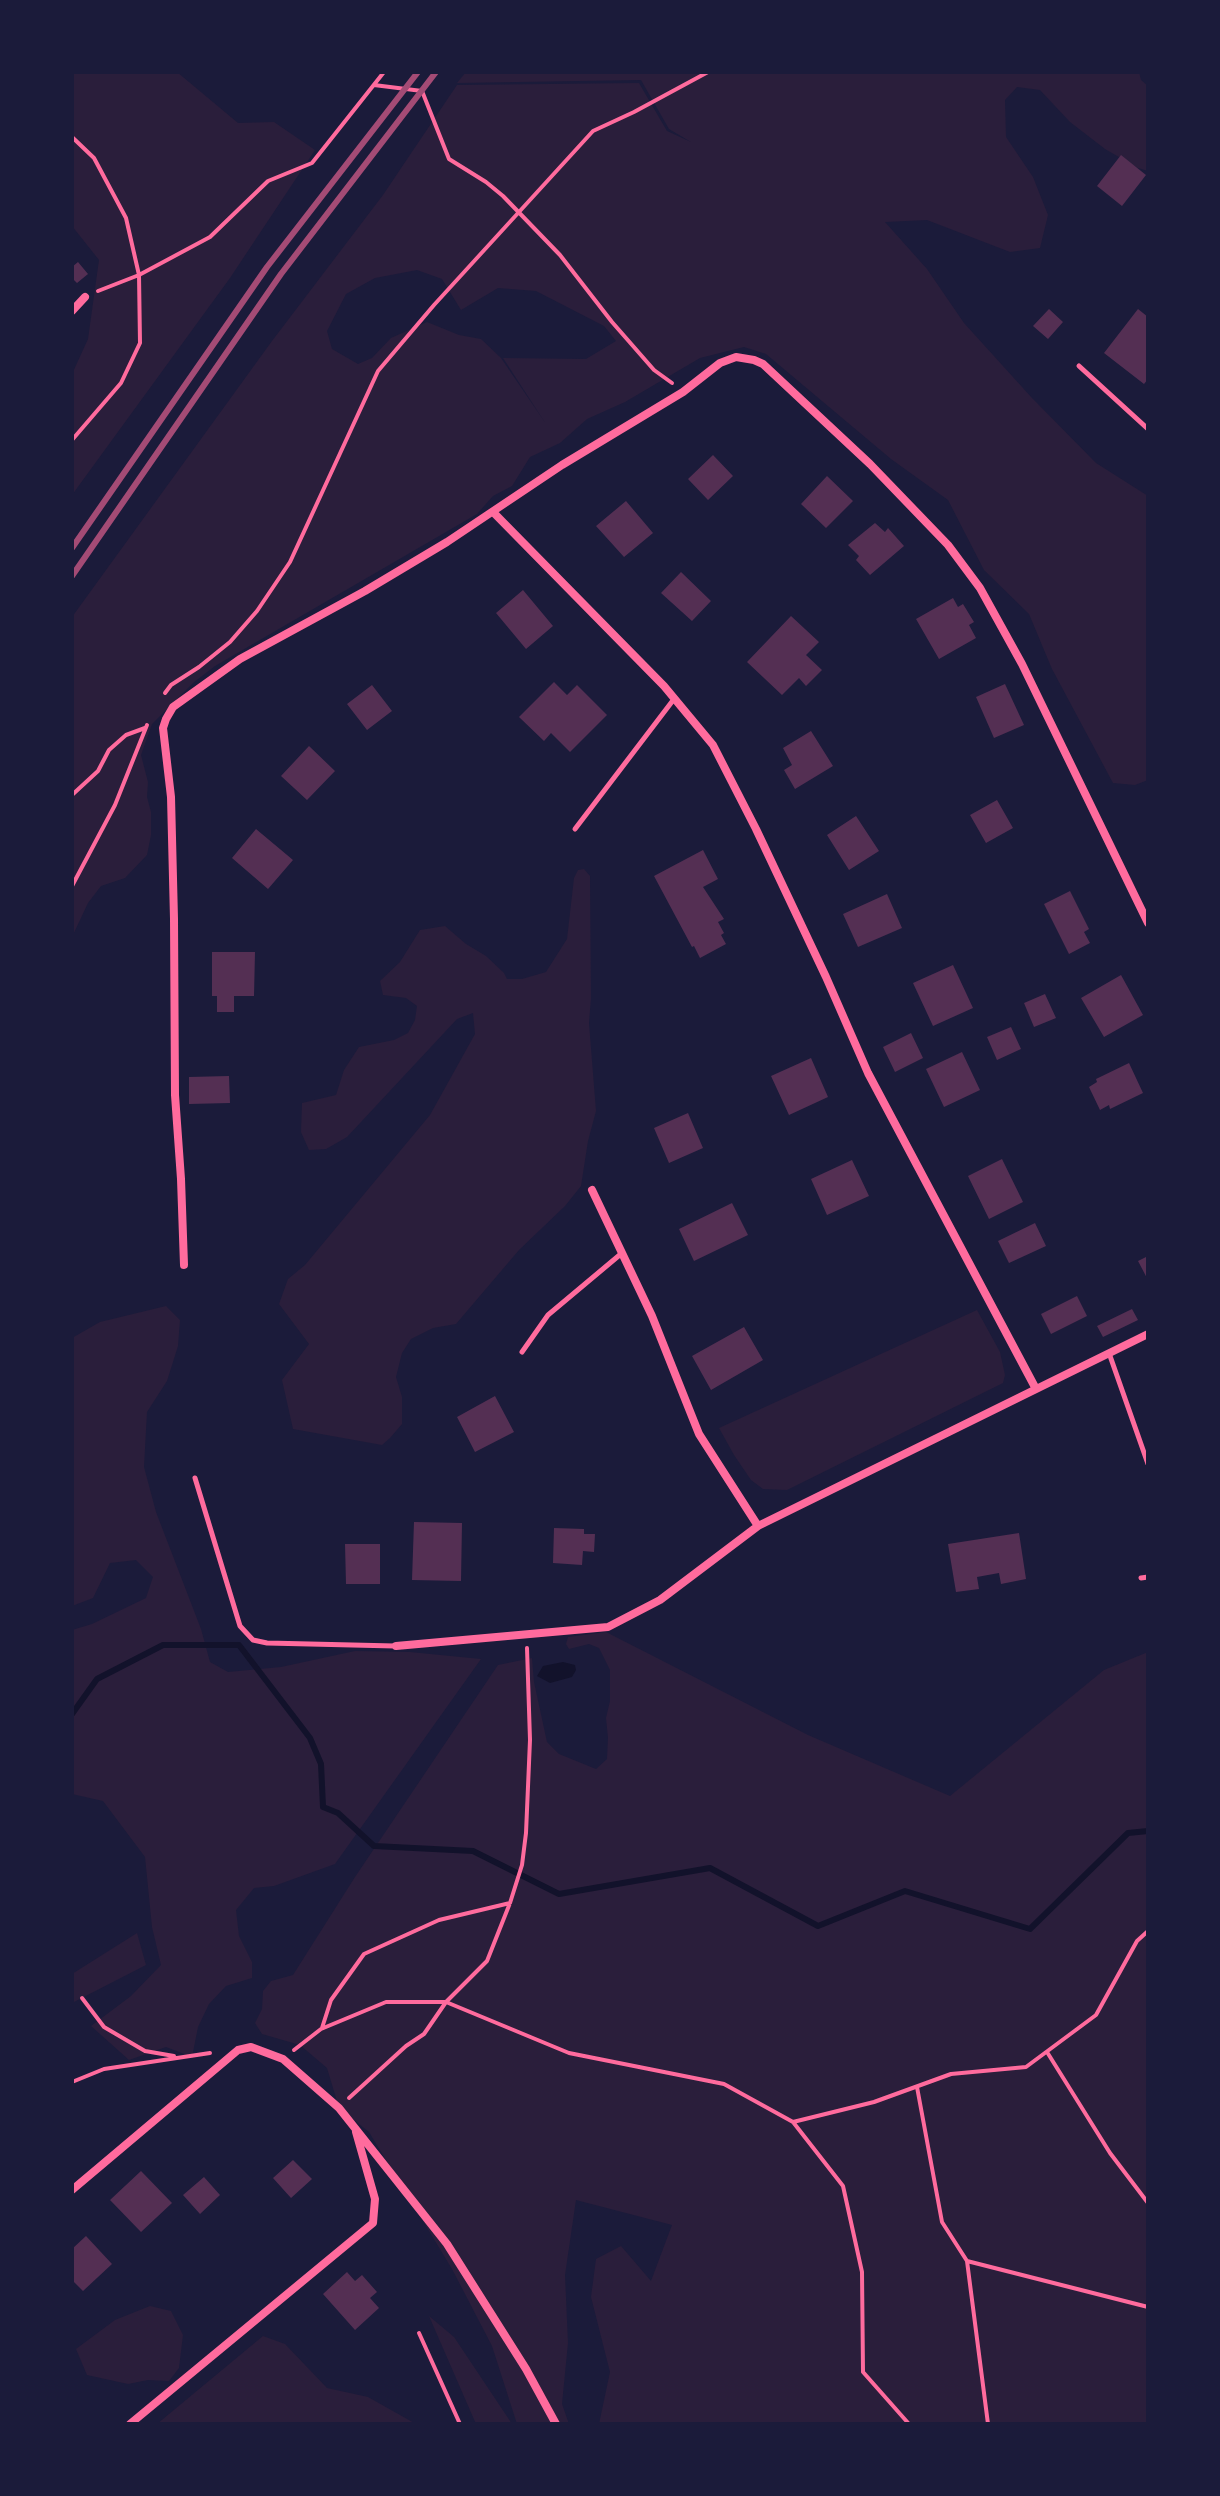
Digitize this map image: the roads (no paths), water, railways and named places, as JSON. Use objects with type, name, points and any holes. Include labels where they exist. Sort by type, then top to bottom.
[{"type":"street","points":[[72,311],[85,297]]},
{"type":"street","points":[[184,1265],[175,1095],[171,797],[163,728],[173,707],[240,659],[365,591],[494,513],[562,465],[683,392],[720,363],[736,357],[763,364],[870,464],[948,545],[980,588],[1022,664],[1114,859],[1145,911],[1148,923]]},
{"type":"street","points":[[494,513],[675,699],[713,745],[826,977],[868,1073],[1036,1389]]},
{"type":"street","points":[[592,1190],[652,1316],[699,1434],[758,1526]]},
{"type":"street","points":[[396,1646],[608,1627],[660,1600],[758,1526],[1148,1334]]},
{"type":"street","points":[[72,2190],[238,2050],[251,2047],[283,2059],[339,2108],[447,2244],[526,2369],[556,2424]]},
{"type":"street","points":[[130,2424],[373,2223],[375,2199],[354,2127]]},
{"type":"lane","points":[[1079,366],[1148,429]]},
{"type":"lane","points":[[575,829],[675,699]]},
{"type":"lane","points":[[522,1352],[548,1315],[622,1253]]},
{"type":"lane","points":[[1109,1353],[1148,1464]]},
{"type":"lane","points":[[195,1478],[240,1626],[253,1640],[267,1643],[396,1646]]},
{"type":"waterway","points":[[72,1714],[97,1679],[163,1645],[239,1645],[310,1738],[321,1764],[323,1807],[338,1813],[374,1846],[473,1851],[559,1894],[710,1868],[818,1926],[905,1891],[1030,1929],[1128,1833],[1148,1831]]},
{"type":"railway","points":[[72,548],[267,267],[418,72]]},
{"type":"railway","points":[[72,576],[281,274],[436,72]]}]
